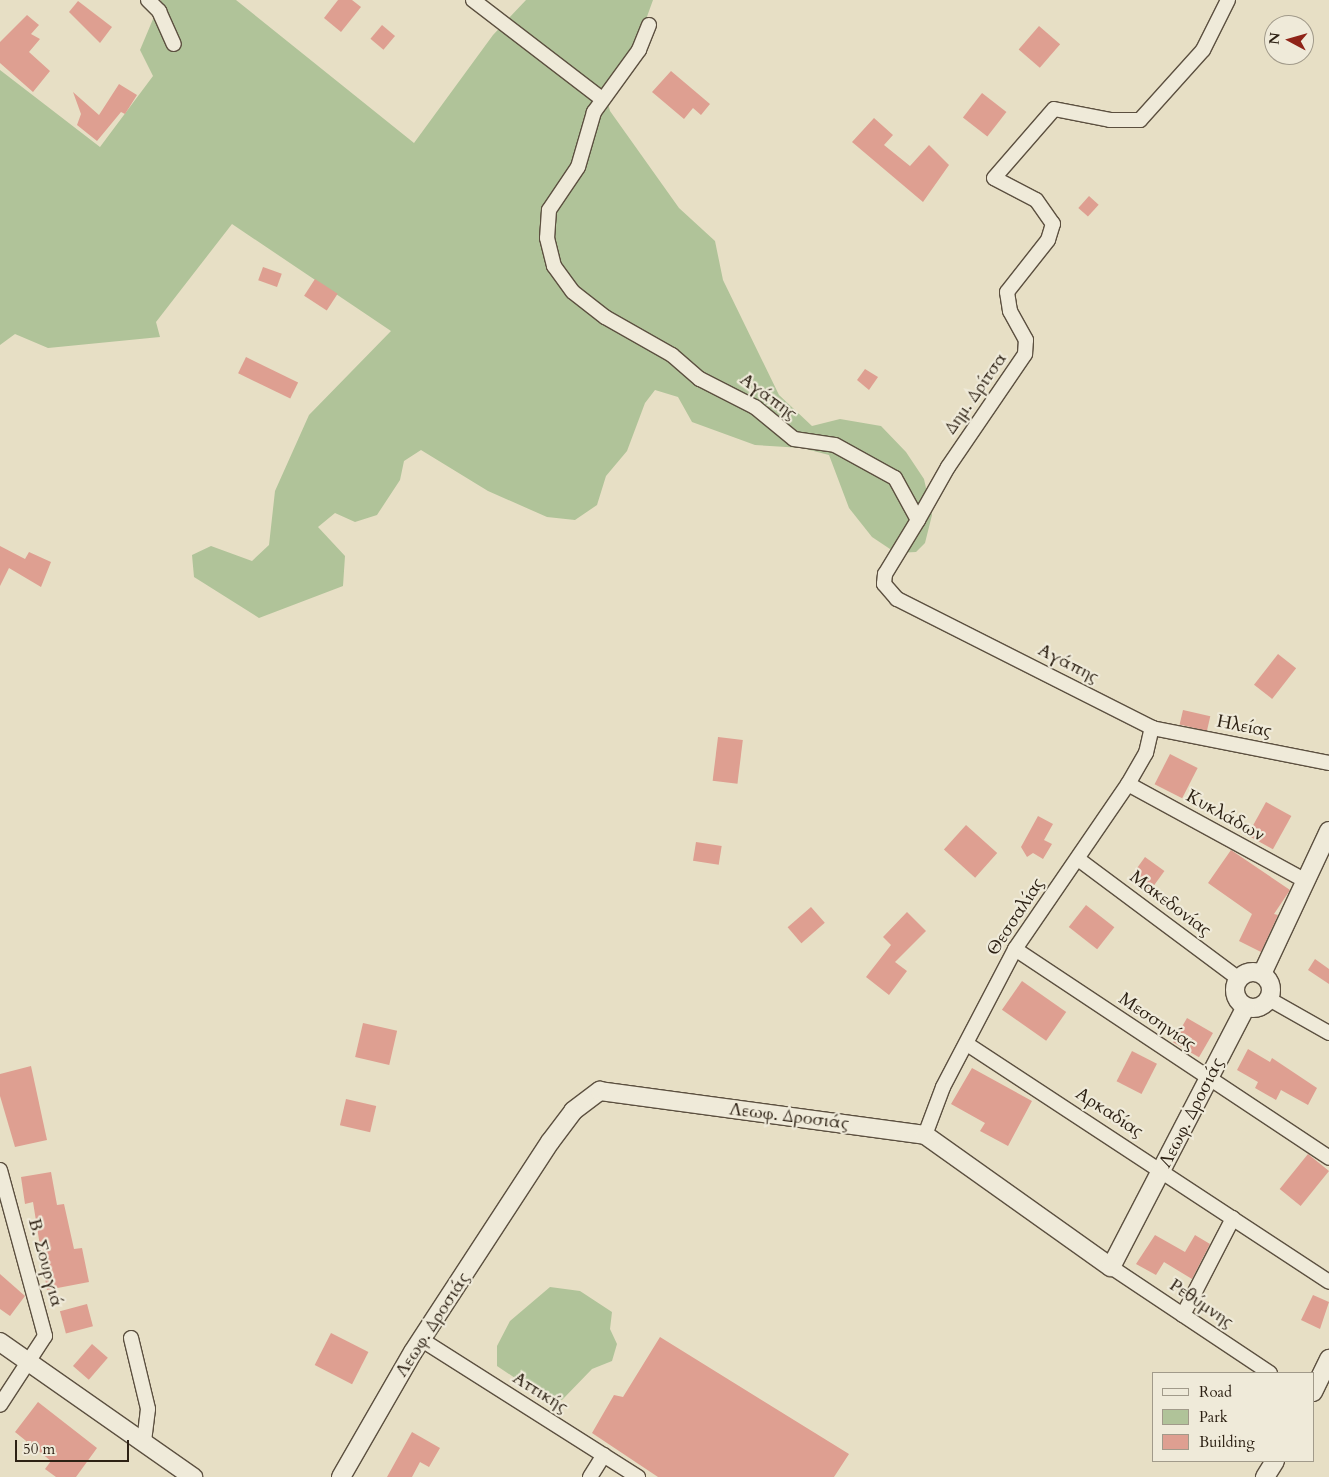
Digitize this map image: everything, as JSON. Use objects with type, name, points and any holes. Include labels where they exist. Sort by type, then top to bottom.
[{"type":"street","points":[[148,0],[159,11],[174,44]]},
{"type":"street","points":[[473,0],[602,99]]},
{"type":"street","name":"Δημ. Δρίτσα","points":[[918,520],[948,467],[1025,354],[1026,340],[1010,311],[1007,292],[1048,240],[1052,224],[1036,200],[994,178],[1054,110],[1110,120],[1140,120],[1203,50],[1228,0]]},
{"type":"street","name":"Αγάπης","points":[[649,25],[640,50],[602,99],[578,167],[549,210],[546,238],[554,266],[573,292],[605,317],[672,355],[700,379],[755,407],[794,439],[835,445],[895,478],[918,520],[884,574],[884,584],[893,596],[1152,728]]},
{"type":"street","name":"Ηλείας","points":[[1152,728],[1329,763]]},
{"type":"street","name":"Θεσσαλίας","points":[[925,1134],[943,1087],[967,1044],[1014,949],[1128,784],[1146,754],[1152,728]]},
{"type":"street","name":"Κυκλάδων","points":[[1128,784],[1304,880]]},
{"type":"street","points":[[1262,974],[1304,880],[1329,831]]},
{"type":"street","name":"Μακεδονίας","points":[[1078,859],[1239,979]]},
{"type":"street","name":"Μεσσηνίας","points":[[1014,949],[1329,1158]]},
{"type":"street","points":[[1252,972],[1262,974],[1270,982],[1269,999],[1261,1007],[1246,1007],[1235,994],[1239,979],[1252,972]]},
{"type":"street","points":[[1269,999],[1329,1033]]},
{"type":"street","name":"Λεωφ. Δροσιάς","points":[[341,1477],[422,1340],[550,1142],[573,1111],[600,1091],[925,1134],[1111,1267],[1210,1080],[1246,1007]]},
{"type":"street","name":"Αρκαδίας","points":[[967,1044],[1163,1170],[1329,1282]]},
{"type":"street","name":"Β. Σουργιά","points":[[0,1170],[44,1333],[30,1363],[0,1405]]},
{"type":"street","points":[[1183,1315],[1233,1218]]},
{"type":"street","name":"Ρεθύμνης","points":[[1111,1267],[1268,1372]]},
{"type":"street","points":[[131,1338],[148,1410],[144,1442]]},
{"type":"street","name":"Αττικής","points":[[422,1340],[638,1477]]},
{"type":"street","points":[[0,1342],[144,1442],[170,1471],[193,1477]]},
{"type":"street","points":[[1314,1390],[1329,1359]]},
{"type":"street","points":[[590,1477],[604,1455]]},
{"type":"street","points":[[1265,1477],[1274,1462]]},
{"type":"green space","points":[[161,0],[236,0],[414,143],[493,35],[526,0],[653,0],[636,47],[604,88],[610,111],[679,208],[715,241],[723,280],[779,395],[812,426],[840,419],[881,426],[906,452],[924,479],[932,515],[925,543],[916,552],[896,553],[872,537],[849,508],[829,455],[802,448],[755,445],[692,422],[678,397],[655,390],[645,403],[627,451],[606,476],[597,505],[575,520],[547,517],[488,491],[421,450],[404,461],[400,480],[377,515],[355,522],[335,513],[318,527],[345,556],[343,586],[259,618],[194,577],[192,555],[211,546],[252,561],[269,545],[275,491],[309,415],[391,331],[232,224],[156,322],[160,337],[48,348],[15,334],[0,345],[0,70],[100,147],[153,76],[140,50]]},
{"type":"green space","points":[[550,1287],[580,1291],[612,1312],[610,1329],[617,1344],[612,1361],[592,1369],[562,1400],[542,1396],[497,1366],[497,1346],[510,1321]]},
{"type":"building","points":[[338,0],[352,0],[361,7],[341,32],[324,18]]},
{"type":"building","points":[[78,1],[112,27],[100,43],[69,12]]},
{"type":"building","points":[[27,15],[39,25],[31,34],[40,39],[29,52],[50,71],[33,92],[0,63],[0,42]]},
{"type":"building","points":[[382,25],[395,36],[383,50],[370,39]]},
{"type":"building","points":[[1039,26],[1060,44],[1040,68],[1019,49]]},
{"type":"building","points":[[671,71],[710,104],[701,115],[693,108],[684,119],[652,92]]},
{"type":"building","points":[[119,84],[137,95],[125,114],[121,112],[97,141],[77,125],[81,114],[73,92],[99,115]]},
{"type":"building","points":[[982,93],[1006,112],[987,137],[963,117]]},
{"type":"building","points":[[874,118],[893,135],[884,145],[910,166],[929,145],[949,165],[923,202],[852,142]]},
{"type":"building","points":[[1089,196],[1099,205],[1088,217],[1078,208]]},
{"type":"building","points":[[263,267],[282,274],[277,287],[258,280]]},
{"type":"building","points":[[315,279],[338,294],[327,310],[304,296]]},
{"type":"building","points":[[246,357],[298,382],[290,399],[238,373]]},
{"type":"building","points":[[865,369],[878,377],[869,390],[857,380]]},
{"type":"building","points":[[0,546],[25,559],[29,552],[51,562],[41,587],[9,568],[0,586]]},
{"type":"building","points":[[1278,654],[1296,668],[1272,699],[1254,685]]},
{"type":"building","points":[[1183,710],[1210,716],[1207,731],[1180,725]]},
{"type":"building","points":[[718,737],[743,740],[737,784],[713,781]]},
{"type":"building","points":[[1170,754],[1198,768],[1182,798],[1155,784]]},
{"type":"building","points":[[1266,802],[1291,816],[1273,849],[1248,835]]},
{"type":"building","points":[[1038,816],[1053,824],[1044,840],[1052,844],[1043,859],[1033,853],[1027,857],[1021,847]]},
{"type":"building","points":[[966,825],[997,853],[975,878],[944,850]]},
{"type":"building","points":[[696,842],[722,846],[719,865],[693,861]]},
{"type":"building","points":[[1231,850],[1290,890],[1274,914],[1278,915],[1261,952],[1239,941],[1252,914],[1208,883]]},
{"type":"building","points":[[1145,857],[1164,871],[1150,891],[1131,876]]},
{"type":"building","points":[[1086,905],[1114,927],[1097,949],[1069,927]]},
{"type":"building","points":[[811,907],[825,923],[801,943],[788,927]]},
{"type":"building","points":[[907,912],[926,931],[895,962],[907,971],[889,995],[866,977],[891,945],[883,937]]},
{"type":"building","points":[[1315,959],[1329,969],[1329,984],[1308,970]]},
{"type":"building","points":[[1022,981],[1066,1012],[1046,1041],[1002,1010]]},
{"type":"building","points":[[1187,1018],[1213,1033],[1199,1057],[1173,1042]]},
{"type":"building","points":[[363,1023],[397,1031],[389,1065],[355,1057]]},
{"type":"building","points":[[1248,1049],[1270,1062],[1272,1058],[1317,1088],[1308,1105],[1281,1090],[1276,1100],[1255,1088],[1258,1082],[1237,1070]]},
{"type":"building","points":[[1132,1051],[1157,1064],[1142,1094],[1117,1081]]},
{"type":"building","points":[[31,1066],[47,1140],[15,1147],[0,1096],[0,1074]]},
{"type":"building","points":[[972,1068],[1032,1101],[1008,1146],[980,1131],[985,1123],[951,1104]]},
{"type":"building","points":[[346,1099],[376,1106],[370,1132],[340,1125]]},
{"type":"building","points":[[1308,1154],[1329,1171],[1301,1206],[1280,1189]]},
{"type":"building","points":[[51,1172],[57,1205],[64,1204],[74,1249],[82,1248],[89,1282],[47,1290],[33,1202],[25,1204],[21,1177]]},
{"type":"building","points":[[1155,1235],[1185,1252],[1195,1235],[1210,1244],[1192,1279],[1164,1262],[1156,1275],[1136,1264]]},
{"type":"building","points":[[0,1274],[25,1296],[10,1316],[0,1309]]},
{"type":"building","points":[[1313,1295],[1329,1302],[1320,1329],[1301,1320]]},
{"type":"building","points":[[87,1304],[93,1326],[66,1333],[60,1311]]},
{"type":"building","points":[[331,1333],[368,1352],[352,1384],[315,1365]]},
{"type":"building","points":[[660,1337],[849,1454],[834,1477],[658,1477],[592,1433],[614,1395],[623,1397]]},
{"type":"building","points":[[92,1344],[108,1358],[89,1380],[73,1366]]},
{"type":"building","points":[[38,1402],[97,1448],[76,1477],[56,1477],[45,1469],[51,1461],[15,1432]]},
{"type":"building","points":[[412,1432],[440,1448],[429,1467],[420,1462],[412,1477],[387,1477]]}]
